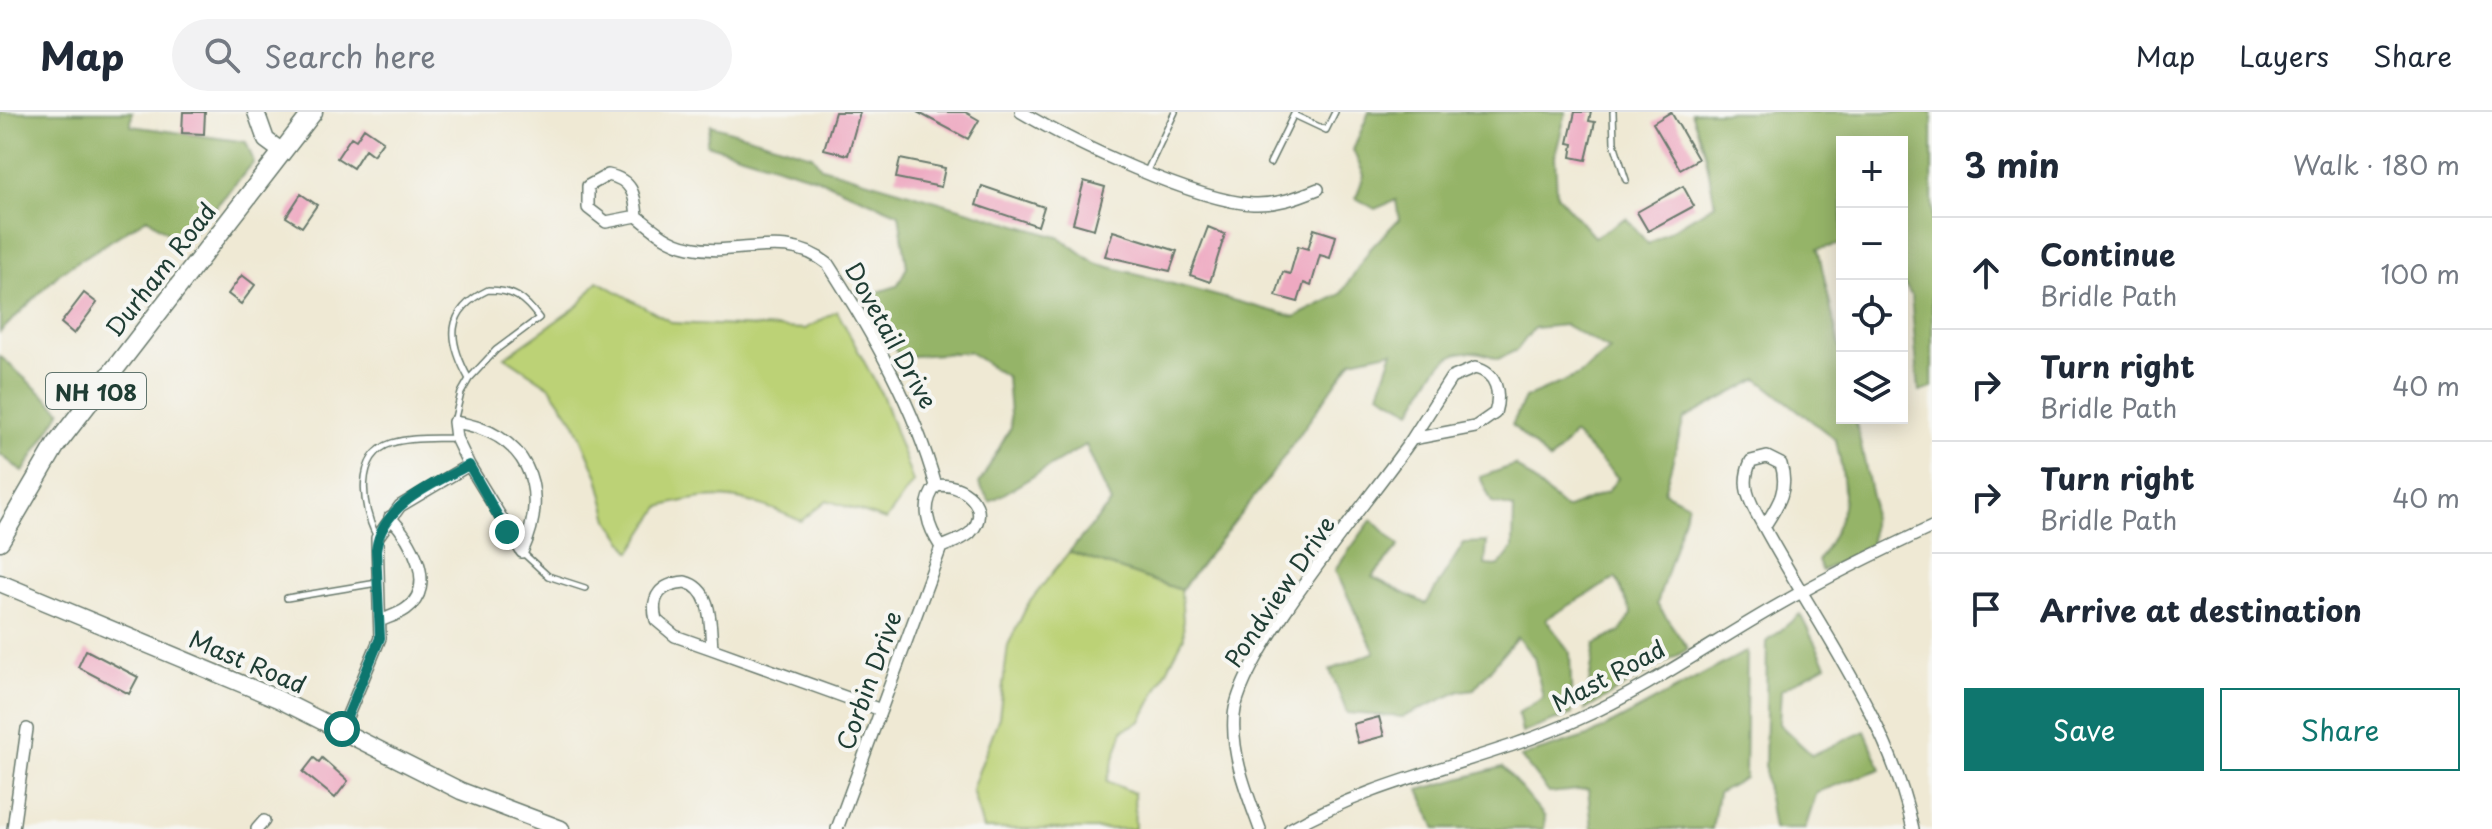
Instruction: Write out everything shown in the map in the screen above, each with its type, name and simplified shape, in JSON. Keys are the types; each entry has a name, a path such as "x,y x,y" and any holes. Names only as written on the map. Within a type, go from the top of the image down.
{"main road":[{"name":"Durham Road","path":"0,541 56,445 313,112"}],"street":[{"path":"256,112 260,131 281,151"},
{"path":"1021,112 1096,151 1200,191 1250,204 1285,202 1318,189"},
{"path":"608,175 621,178 631,186 637,216 618,222 595,216 586,198 588,186 608,175"},
{"name":"Dovetail Drive","path":"637,216 665,238 693,248 779,244 814,254 828,264 905,397 936,486"},
{"name":"Pondview Drive","path":"1260,829 1237,758 1233,718 1237,696 1269,638 1412,439 1451,378 1475,368 1486,371 1494,379 1499,401 1488,421 1412,439"},
{"path":"454,422 504,437 525,463 534,497 530,534 522,552 469,465 456,438 454,422"},
{"path":"1764,527 1780,501 1786,481 1781,464 1767,457 1751,461 1744,475 1746,495 1800,593 1882,733 1903,787 1913,829"},
{"path":"342,729 376,654 382,620 377,538 390,517 411,498 469,465"},
{"path":"949,484 962,488 977,506 973,530 941,547 930,532 926,515 929,495 936,486 949,484"},
{"path":"382,620 407,609 419,586 414,546 390,517"},
{"name":"Mast Road","path":"1290,829 1353,797 1499,751 1623,699 1800,593 1932,527"},
{"name":"Corbin Drive","path":"837,829 941,547"},
{"name":"Mast Road","path":"0,583 342,729 461,791 561,829"},
{"path":"712,649 709,611 696,585 672,583 661,588 655,598 656,620 675,636 881,710"},
{"path":"13,829 27,729"}],"lane":[{"path":"1147,171 1175,112"},
{"path":"1270,163 1294,113 1326,130 1335,112"},
{"path":"1613,112 1614,143 1626,180"},
{"path":"454,422 461,393 469,379 496,350 539,318 525,299 514,293 488,290 462,309 453,331 453,344 469,379"},
{"path":"377,538 365,502 365,479 374,455 393,443 456,438"},
{"path":"522,552 548,576 585,588"},
{"path":"287,598 378,583"}],"green space":[{"path":"0,112 132,112 131,126 246,142 254,162 184,244 147,218 61,272 0,332"},
{"path":"1369,112 1566,112 1555,156 1557,195 1594,237 1626,218 1648,244 1715,204 1705,152 1691,112 1932,112 1932,388 1919,392 1911,295 1908,290 1908,136 1836,136 1836,245 1818,249 1836,332 1836,424 1856,424 1873,501 1871,546 1822,571 1818,561 1836,529 1844,503 1843,476 1836,440 1758,379 1684,419 1664,492 1688,504 1657,604 1688,649 1585,710 1595,644 1620,632 1632,614 1616,578 1546,619 1570,653 1572,714 1522,733 1518,713 1543,698 1534,657 1517,637 1474,689 1460,691 1403,717 1347,713 1330,670 1375,652 1335,570 1372,519 1399,546 1372,577 1426,604 1464,543 1487,542 1485,565 1499,566 1513,548 1514,508 1492,503 1480,477 1515,465 1566,509 1607,492 1618,478 1574,434 1550,461 1512,425 1525,398 1579,375 1610,350 1565,325 1534,328 1517,350 1498,359 1466,352 1444,361 1427,383 1412,411 1379,393 1393,351 1352,360 1269,478 1181,590 1069,552 1111,503 1086,445 990,502 979,484 1011,427 1007,377 969,352 900,357 865,296 897,286 907,267 899,214 816,178 706,144 711,125 812,155 821,167 1061,238 1095,263 1295,317 1341,294 1370,249 1399,219 1396,200 1375,209 1356,198 1364,175 1353,150"},
{"path":"598,281 673,323 805,329 837,311 883,397 913,482 886,520 827,500 801,521 748,501 700,498 660,507 631,552 609,520 598,477 575,423 550,387 505,357 579,305"},
{"path":"0,356 61,411 23,472 0,454"},
{"path":"1069,552 1181,590 1184,637 1141,721 1123,730 1107,781 1134,793 1135,829 983,829 972,789 999,717 1008,645 1028,604"},
{"path":"1800,614 1826,665 1781,690 1779,724 1812,755 1865,731 1881,769 1817,792 1805,829 1773,829 1765,777 1767,642"},
{"path":"1747,651 1745,778 1718,793 1712,829 1592,829 1588,789 1549,793 1521,757 1591,735"},
{"path":"1503,767 1545,817 1544,829 1436,829 1419,790"}],"building":[{"path":"183,112 205,112 204,134 182,133"},
{"path":"835,112 860,112 848,155 824,149"},
{"path":"917,112 965,112 979,120 968,139"},
{"path":"1575,112 1591,112 1589,121 1595,122 1586,160 1571,157 1573,144 1568,143"},
{"path":"1671,112 1698,159 1680,169 1653,123"},
{"path":"364,128 383,141 373,155 365,149 353,168 337,158 351,137 356,140"},
{"path":"900,159 945,168 941,187 896,178"},
{"path":"1084,181 1105,187 1094,229 1073,223"},
{"path":"982,186 1044,207 1038,226 976,205"},
{"path":"1683,186 1694,206 1648,231 1637,212"},
{"path":"301,194 317,205 302,227 286,217"},
{"path":"1208,227 1225,234 1210,282 1190,275"},
{"path":"1314,229 1336,236 1330,258 1320,255 1311,286 1304,283 1298,302 1276,296 1283,272 1290,274 1298,246 1308,249"},
{"path":"1113,231 1177,251 1170,271 1105,256"},
{"path":"242,275 255,285 241,304 228,294"},
{"path":"84,293 97,303 74,334 61,323"},
{"path":"86,650 138,677 129,694 78,667"},
{"path":"1379,717 1384,736 1358,743 1353,724"},
{"path":"314,758 319,762 322,758 348,781 335,798 303,772"}],"route":[{"path":"342,729 376,654 380,638 382,620 376,550 377,538 390,517 424,489 469,465 507,532"}]}
